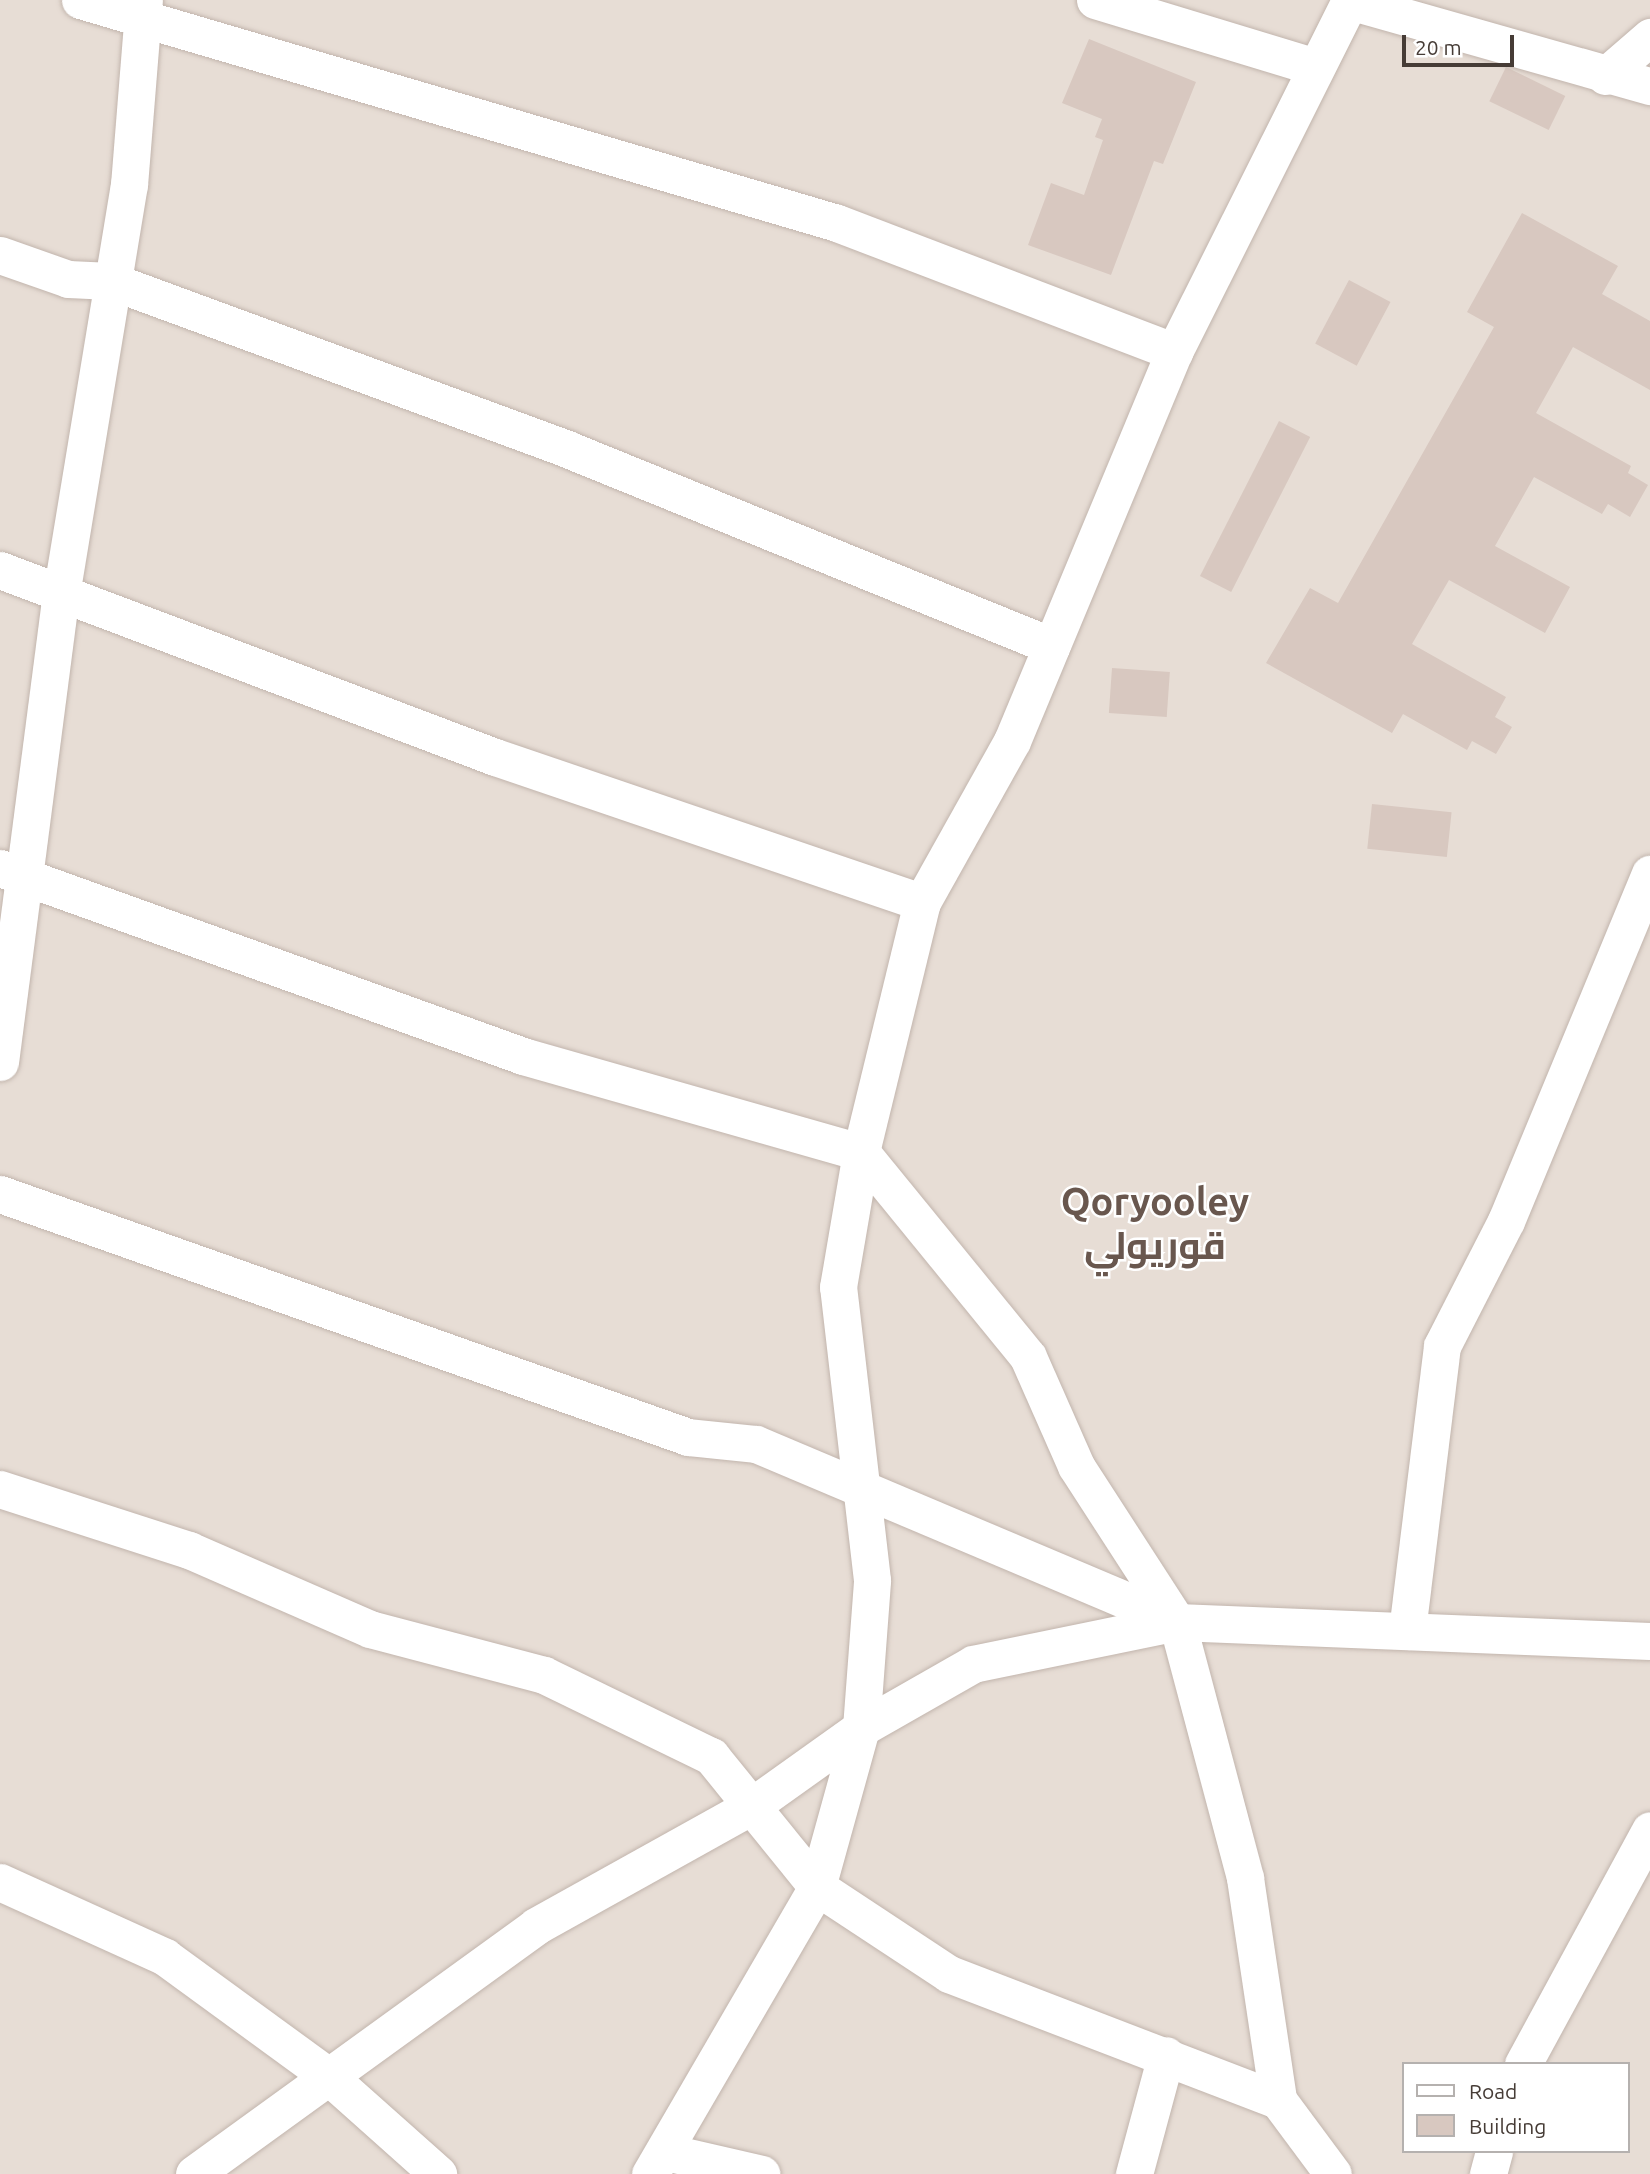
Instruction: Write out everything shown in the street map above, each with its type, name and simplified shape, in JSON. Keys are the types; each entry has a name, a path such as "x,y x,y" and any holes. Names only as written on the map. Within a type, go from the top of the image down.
{"street":[{"path":"80,0 143,10 837,223 1174,352"},
{"path":"1096,0 1312,66"},
{"path":"762,2174 658,2163 817,1887 860,1728 872,1580 838,1287 861,1152 922,902 1012,741 1174,352 1312,66 1350,1 1605,76 1650,86"},
{"path":"0,1062 11,872 47,735 61,595 129,185 143,10"},
{"path":"1605,76 1650,37"},
{"path":"0,255 68,279 111,281 567,449 1052,646"},
{"path":"0,570 495,757 922,902"},
{"path":"11,872 523,1056 861,1152 1028,1357 1076,1466 1177,1622 1245,1878 1278,2100 1333,2174"},
{"path":"1407,1632 1442,1346 1506,1221 1650,874"},
{"path":"0,1194 688,1437 756,1444 860,1483 1177,1622"},
{"path":"0,1489 189,1550 370,1629 544,1675 711,1756 817,1887 949,1974 1166,2054 1278,2100"},
{"path":"194,2174 536,1926 753,1805 860,1728 973,1664 1177,1622 1650,1641"},
{"path":"1524,2062 1650,1830"},
{"path":"0,1882 164,1957 327,2075 438,2174"},
{"path":"1134,2174 1166,2054"},
{"path":"1488,2174 1493,2153"}],"shaded area":[{"path":"0,0 1650,0 1650,2174 0,2174"}],"building":[{"path":"1089,39 1196,82 1163,164 1154,161 1111,275 1028,245 1051,183 1084,195 1103,140 1095,137 1102,119 1062,103"},
{"path":"1506,67 1565,96 1549,130 1489,101"},
{"path":"1522,213 1618,266 1602,294 1650,321 1650,390 1573,347 1536,413 1631,466 1628,473 1648,485 1630,517 1608,504 1602,514 1534,477 1495,546 1570,587 1545,633 1449,580 1412,644 1506,697 1495,717 1512,727 1496,754 1472,741 1467,750 1403,714 1392,733 1266,663 1310,588 1338,603 1494,327 1467,312"},
{"path":"1349,280 1390,302 1357,366 1315,344"},
{"path":"1279,421 1310,437 1231,592 1200,576"},
{"path":"1112,668 1170,672 1167,717 1109,713"},
{"path":"1372,804 1452,812 1447,857 1367,849"}],"district":[{"name":"Qoryooley قوريولي","path":"1155,1224"}]}
